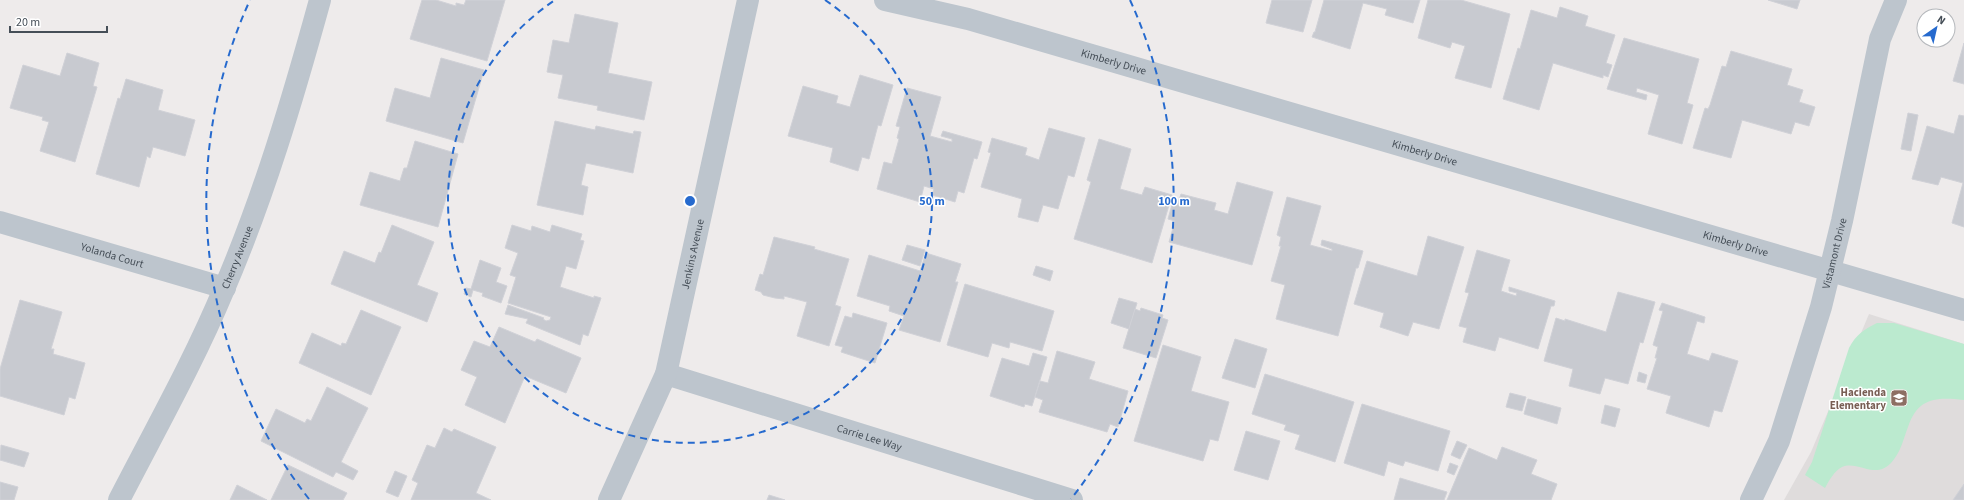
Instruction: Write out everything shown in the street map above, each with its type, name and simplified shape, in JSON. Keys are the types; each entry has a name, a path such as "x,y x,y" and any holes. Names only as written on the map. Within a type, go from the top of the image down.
{"street":[{"name":"Cherry Avenue","path":"119,500 208,327 225,288 268,176 320,0"},
{"name":"Jenkins Avenue","path":"609,500 666,374 748,0"},
{"name":"Kimberly Drive","path":"885,0 976,22 1964,310"},
{"name":"Vistamont Drive","path":"1751,500 1779,441 1831,272 1880,39 1896,0"},
{"name":"Yolanda Court","path":"0,222 225,288"},
{"name":"Carrie Lee Way","path":"666,374 1072,500"}],"shaded area":[{"name":"Hacienda Elementary","path":"1869,314 1964,344 1964,500 1784,500 1811,452"}],"green space":[{"path":"1877,323 1894,323 1964,344 1964,400 1937,399 1923,404 1912,417 1899,450 1891,463 1885,468 1879,470 1854,466 1842,467 1834,474 1825,488 1805,475 1812,462 1849,348 1860,333"}],"building":[{"path":"422,0 436,0 456,6 456,3 464,5 466,0 505,0 487,61 410,39"},
{"path":"1272,0 1312,0 1303,32 1266,23"},
{"path":"1324,0 1420,0 1413,23 1385,15 1387,9 1363,3 1350,49 1312,37 1315,32"},
{"path":"1428,0 1461,0 1510,14 1491,88 1455,78 1465,46 1452,42 1450,48 1418,38"},
{"path":"1768,0 1800,0 1797,9"},
{"path":"1560,7 1588,16 1585,26 1615,35 1606,63 1612,65 1608,77 1603,75 1603,78 1553,63 1539,110 1503,99 1518,48 1520,49 1531,10 1557,18"},
{"path":"575,14 618,23 608,73 652,82 644,120 597,110 598,106 558,98 563,75 547,72 553,40 569,43"},
{"path":"1624,38 1699,59 1687,103 1693,105 1682,144 1648,134 1659,95 1637,88 1636,92 1647,95 1646,100 1607,89"},
{"path":"1964,43 1964,84 1953,81"},
{"path":"1731,51 1792,69 1787,85 1803,90 1799,102 1815,107 1809,126 1795,122 1791,134 1742,120 1731,158 1693,148 1705,108 1708,109 1710,105 1722,66 1726,67"},
{"path":"67,53 99,63 93,86 97,87 75,162 40,151 49,122 42,120 43,117 10,108 23,65 60,76"},
{"path":"441,58 484,70 463,143 386,121 395,88 430,98"},
{"path":"860,75 893,85 881,126 878,125 869,159 862,157 858,171 830,162 833,148 788,136 803,86 838,96 836,103 850,107"},
{"path":"126,79 163,90 158,110 195,120 185,156 153,147 150,158 147,156 139,187 96,174 118,98 120,99"},
{"path":"907,88 941,97 930,136 952,142 952,139 941,136 943,131 982,142 977,159 974,158 964,193 958,191 955,202 932,195 934,189 924,186 920,202 877,189 884,162 892,164 899,139 897,138 900,127 896,126"},
{"path":"1908,113 1918,115 1911,151 1901,149"},
{"path":"1959,115 1964,116 1964,227 1952,223 1963,183 1941,177 1938,185 1912,179 1927,126 1954,134"},
{"path":"555,121 595,130 596,126 633,134 634,131 641,132 633,173 586,163 581,185 588,187 583,215 537,205"},
{"path":"1049,128 1085,138 1074,177 1068,175 1058,209 1043,205 1038,222 1018,217 1022,199 981,187 991,153 988,152 992,138 1027,148 1025,155 1039,160"},
{"path":"1099,139 1131,149 1120,189 1142,195 1145,187 1172,195 1152,263 1074,239 1091,182 1087,180"},
{"path":"415,141 458,154 438,227 360,205 370,172 400,181 404,168 407,168"},
{"path":"1237,182 1273,192 1252,265 1169,242 1175,221 1168,219 1173,201 1178,203 1181,194 1216,203 1214,210 1228,214"},
{"path":"1287,197 1321,206 1310,245 1332,251 1332,249 1321,245 1322,240 1363,251 1358,268 1356,268 1338,336 1276,319 1285,285 1271,281 1281,246 1279,246 1281,237 1277,235"},
{"path":"392,225 434,242 417,285 438,293 427,322 331,284 344,251 375,263 379,252 381,253"},
{"path":"512,225 531,231 532,226 550,232 552,225 582,234 580,240 584,241 576,269 566,266 560,287 594,298 594,296 601,298 588,336 583,334 580,345 526,323 528,319 505,314 508,305 544,318 543,319 546,321 550,320 551,317 508,303 516,277 510,275 518,253 505,248"},
{"path":"1428,236 1464,247 1439,329 1413,322 1408,336 1380,327 1384,313 1354,304 1367,261 1417,276"},
{"path":"774,237 815,247 814,249 849,259 835,305 841,307 829,346 797,336 807,302 784,296 784,299 775,298 763,295 761,292 755,290 760,274 763,275"},
{"path":"907,245 925,250 920,266 902,260"},
{"path":"1477,250 1510,260 1501,291 1516,296 1517,293 1509,291 1509,287 1555,301 1554,306 1551,306 1538,349 1499,337 1495,351 1463,342 1467,328 1459,326 1469,293 1465,292"},
{"path":"926,253 961,264 955,282 958,282 940,342 899,330 904,316 889,311 890,306 857,296 869,255 920,271"},
{"path":"480,260 501,268 496,282 507,286 501,303 482,296 483,293 473,290 471,297 464,294 466,288 471,289"},
{"path":"1036,266 1053,271 1050,281 1033,275"},
{"path":"965,284 1054,311 1042,351 1010,342 1009,348 992,343 988,357 947,345"},
{"path":"1618,292 1655,302 1643,343 1640,342 1628,384 1605,378 1600,394 1569,386 1573,369 1544,361 1556,318 1565,321 1565,319 1606,332"},
{"path":"1119,298 1137,303 1129,329 1111,323"},
{"path":"20,300 62,312 51,349 54,349 53,354 85,363 75,399 69,397 64,415 0,396 0,369"},
{"path":"1662,303 1705,317 1704,323 1697,321 1687,354 1709,361 1712,353 1738,361 1722,412 1714,410 1709,427 1666,413 1671,396 1647,389 1657,358 1655,358 1658,347 1653,345 1663,311 1659,310"},
{"path":"1141,308 1163,315 1162,318 1168,320 1156,358 1123,348 1135,309 1140,311"},
{"path":"361,310 401,327 371,395 299,363 312,333 341,346 342,343 346,344"},
{"path":"853,313 887,323 875,363 841,352 843,347 835,345 845,316 852,318"},
{"path":"499,327 535,342 537,339 581,358 566,393 525,376 505,423 465,405 477,377 461,370 474,341 490,347"},
{"path":"1235,339 1267,349 1255,388 1222,378"},
{"path":"1163,345 1201,357 1191,391 1229,402 1218,441 1210,439 1203,461 1134,441"},
{"path":"1057,351 1095,362 1089,379 1128,391 1118,427 1110,424 1107,432 1039,412 1043,400 1035,397 1040,381 1048,383"},
{"path":"1033,353 1047,357 1032,406 1025,404 1024,407 990,396 1002,358 1029,366"},
{"path":"1639,372 1647,375 1645,383 1637,381"},
{"path":"1265,374 1354,402 1335,462 1295,449 1300,435 1284,430 1286,425 1252,414"},
{"path":"327,387 368,408 341,462 358,471 353,480 336,472 333,477 261,441 276,409 305,423 307,419 311,421"},
{"path":"1510,393 1526,397 1522,411 1506,407"},
{"path":"1528,399 1561,408 1557,424 1524,414"},
{"path":"1362,404 1450,431 1438,471 1405,461 1403,466 1388,461 1384,476 1344,463"},
{"path":"1605,405 1620,409 1615,427 1601,423"},
{"path":"444,428 452,432 454,429 496,447 476,493 491,500 411,500 418,483 412,480 427,445 435,448"},
{"path":"1246,431 1280,441 1268,480 1234,470"},
{"path":"1457,441 1467,445 1460,459 1451,455"},
{"path":"1,445 29,453 24,467 0,460"},
{"path":"1502,447 1537,460 1531,474 1557,484 1551,500 1447,500 1469,448 1497,460"},
{"path":"1450,463 1458,466 1454,475 1447,472"},
{"path":"288,465 347,493 343,500 271,500"},
{"path":"395,471 407,476 398,497 386,492"},
{"path":"1400,478 1447,492 1444,500 1394,500"},
{"path":"0,482 18,487 14,500 0,500"},
{"path":"1964,484 1964,500 1953,500"},
{"path":"237,485 267,500 230,500"},
{"path":"769,495 785,500 767,500"}],"place":[{"name":"Hacienda Elementary","path":"1899,398"}]}
